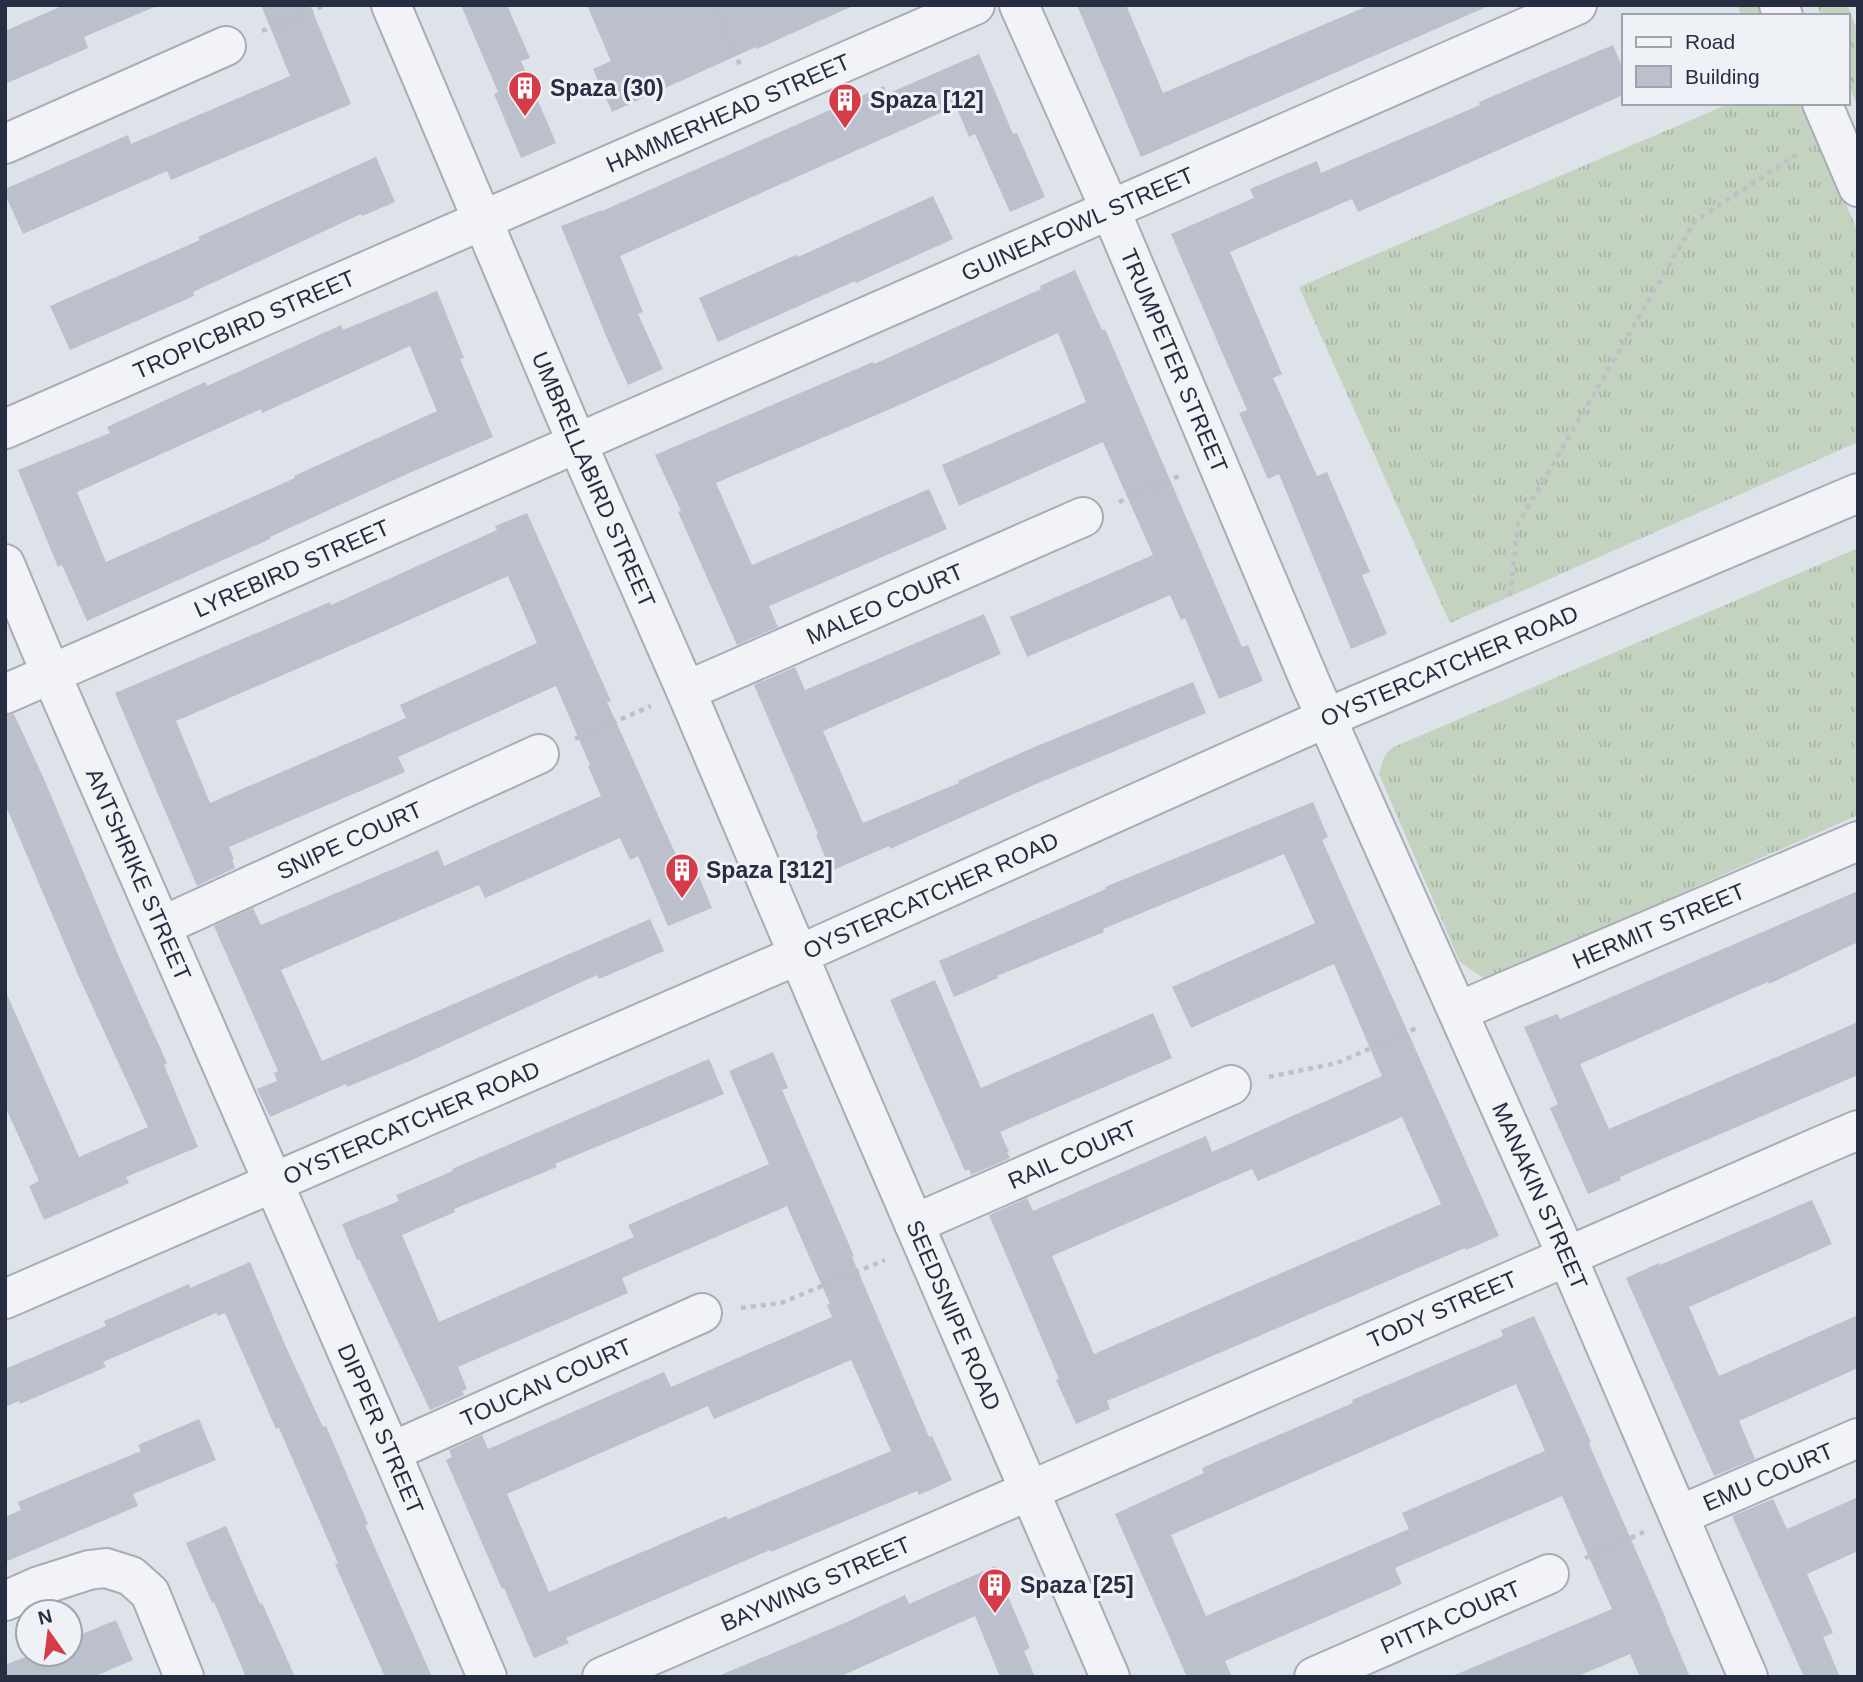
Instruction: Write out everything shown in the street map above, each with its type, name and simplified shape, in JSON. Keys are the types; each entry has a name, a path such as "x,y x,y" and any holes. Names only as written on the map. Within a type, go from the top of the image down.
{"street":[{"name":"UMBRELLABIRD STREET","path":"391,5 798,956"},
{"name":"HAMMERHEAD STREET","path":"482,220 975,5"},
{"name":"TRUMPETER STREET","path":"1019,5 1110,209 1326,718"},
{"name":"GUINEAFOWL STREET","path":"578,443 1577,5"},
{"path":"5,144 226,46"},
{"path":"1827,117 1858,187"},
{"name":"TROPICBIRD STREET","path":"5,429 482,220"},
{"name":"LYREBIRD STREET","path":"5,694 578,443"},
{"name":"OYSTERCATCHER ROAD","path":"5,1299 798,956 1326,718 1858,493"},
{"name":"MALEO COURT","path":"686,691 1083,517"},
{"name":"ANTSHRIKE STREET","path":"5,564 273,1183"},
{"name":"MANAKIN STREET","path":"1326,718 1459,1010 1748,1677"},
{"name":"SNIPE COURT","path":"162,926 539,754"},
{"name":"HERMIT STREET","path":"1459,1010 1858,841"},
{"name":"SEEDSNIPE ROAD","path":"798,956 1110,1677"},
{"name":"RAIL COURT","path":"918,1234 1231,1085"},
{"name":"TODY STREET","path":"1029,1491 1566,1254 1858,1130"},
{"name":"DIPPER STREET","path":"273,1183 487,1677"},
{"name":"TOUCAN COURT","path":"391,1452 702,1313"},
{"name":"EMU COURT","path":"1679,1516 1858,1438"},
{"name":"BAYWING STREET","path":"602,1677 1029,1491"},
{"path":"5,1601 39,1586 89,1570 106,1568 131,1576 150,1593 184,1677"},
{"name":"PITTA COURT","path":"1314,1677 1549,1574"}],"path":[{"path":"226,46 326,5"},
{"path":"713,5 756,101"},
{"path":"1506,642 1518,524 1695,222 1827,117"},
{"path":"1083,517 1215,461"},
{"path":"539,754 686,691"},
{"path":"1231,1085 1337,1063 1459,1010"},
{"path":"702,1313 780,1303 918,1234"},
{"path":"1549,1574 1679,1516"}],"green space":[{"path":"1737,5 1760,5 1763,14 1741,14"},
{"path":"1817,5 1847,5 1858,31 1858,107 1849,86 1849,14 1820,14"},
{"path":"1726,105 1803,105 1858,232 1858,442 1450,623 1299,287"},
{"path":"1858,548 1858,815 1493,977 1482,977 1460,962 1379,774 1387,753 1394,747"}],"building":[{"path":"64,5 159,5 84,37 88,48 5,84 5,31"},
{"path":"261,5 310,5 351,104 171,180 167,171 23,234 5,189 128,135 131,144 290,76"},
{"path":"461,5 507,5 530,58 521,61 556,143 521,158 494,94 498,92"},
{"path":"587,5 855,5 612,112 593,69 611,61"},
{"path":"1077,5 1126,5 1163,93 1370,5 1491,5 1141,157"},
{"path":"1613,45 1622,67 1622,95 1358,212 1352,199 1230,252 1282,374 1273,378 1317,476 1327,472 1370,572 1362,575 1387,634 1351,649 1279,474 1268,479 1239,413 1247,410 1171,234 1254,198 1250,189 1317,161 1321,173 1480,105 1479,102"},
{"path":"979,54 1013,134 1017,133 1045,197 1010,212 975,134 969,137 956,106 620,256 643,312 638,314 663,369 628,385 561,226 602,211 884,86 887,94"},
{"path":"376,157 395,202 362,216 361,214 193,292 194,296 70,350 50,306 200,240 198,237"},
{"path":"933,196 953,239 718,342 699,298"},
{"path":"1075,270 1102,330 1105,329 1242,647 1248,645 1263,681 1219,699 1185,618 1181,620 1170,595 1027,657 1010,617 1153,555 1103,442 959,506 942,465 1086,402 1058,333 895,407 716,483 752,565 929,489 947,529 769,606 778,627 737,645 655,455 873,362 874,364 1041,289 1040,286"},
{"path":"437,291 464,358 460,359 493,437 87,621 62,565 58,567 18,470 110,433 107,427 205,382 207,386 341,325 343,330","holes":["410,346 437,411 106,562 77,492 261,409 262,413"]},
{"path":"527,513 611,701 607,702 686,877 697,872 712,908 668,926 638,856 630,860 620,838 485,898 479,885 281,970 322,1061 650,919 664,951 599,979 597,975 412,1060 347,1087 346,1084 270,1117 257,1089 277,1081 274,1073 278,1071 214,926 253,908 261,925 438,850 444,866 601,796 588,766 590,765 556,686 398,757 405,772 229,847 235,868 197,886 115,693 330,602 331,605 497,530 495,526","holes":["508,576 537,643 400,705 406,718 210,803 176,721"]},
{"path":"984,614 1001,654 823,731 863,823 959,783 958,781 1032,748 1193,682 1206,713 890,849 889,846 831,871 816,835 818,834 754,685 795,667 805,690"},
{"path":"14,714 167,1063 164,1065 198,1147 126,1177 129,1183 44,1220 29,1186 39,1181 5,1106 5,990 79,1157 148,1127 78,975 5,804 5,715"},
{"path":"1313,802 1328,837 1322,840 1499,1236 1466,1250 1465,1248 1107,1401 1110,1409 1076,1424 989,1215 1027,1198 1033,1211 1206,1136 1212,1152 1382,1076 1334,964 1191,1028 1172,987 1315,923 1284,854 1103,929 1104,932 997,976 998,978 954,997 939,961 1106,889 1105,887","holes":["1402,1117 1441,1204 1094,1354 1052,1256 1252,1169 1258,1181"]},
{"path":"1858,891 1858,942 1769,984 1768,982 1580,1064 1609,1129 1858,1022 1858,1075 1620,1177 1621,1180 1588,1194 1550,1108 1558,1104 1524,1027 1557,1014 1560,1019"},
{"path":"935,980 981,1088 1153,1013 1172,1058 1000,1132 1010,1158 971,1175 969,1169 965,1171 890,1000"},
{"path":"773,1052 788,1088 782,1090 929,1437 932,1436 952,1480 919,1495 917,1491 771,1552 770,1550 566,1638 569,1643 534,1658 446,1460 452,1457 449,1450 482,1435 488,1449 664,1372 671,1387 832,1317 827,1305 830,1304 787,1206 622,1278 628,1293 458,1367 467,1389 462,1391 464,1395 430,1410 342,1224 399,1201 396,1195 453,1171 452,1169 709,1059 724,1094 555,1164 557,1167 454,1209 455,1212 402,1235 439,1322 634,1237 628,1225 769,1164 729,1071","holes":["851,1360 891,1451 728,1519 726,1516 549,1592 507,1494 708,1406 714,1419"]},
{"path":"1812,1200 1832,1244 1689,1307 1719,1376 1858,1315 1858,1368 1739,1421 1755,1459 1714,1476 1626,1278"},
{"path":"250,1262 323,1427 326,1426 368,1524 365,1525 432,1677 385,1677 279,1428 276,1429 225,1313 218,1316 216,1313 103,1362 106,1367 20,1404 19,1401 5,1407 5,1369 106,1326 104,1321 189,1284 190,1288"},
{"path":"1534,1316 1591,1442 1589,1444 1690,1677 1640,1677 1630,1654 1576,1677 1450,1677 1612,1609 1562,1496 1395,1568 1402,1584 1225,1661 1232,1677 1187,1677 1115,1514 1204,1473 1202,1468 1503,1336 1501,1330","holes":["1516,1384 1545,1451 1402,1513 1409,1529 1206,1616 1171,1535"]},
{"path":"199,1419 216,1460 133,1494 138,1506 5,1562 5,1517 21,1510 18,1502 141,1451 138,1445"},
{"path":"1858,1497 1858,1551 1807,1574 1833,1633 1823,1637 1840,1677 1804,1677 1732,1516 1773,1499 1787,1529"},
{"path":"226,1526 295,1677 246,1677 214,1602 212,1603 186,1543"},
{"path":"995,1566 1030,1648 1024,1651 1035,1677 1000,1677 975,1616 839,1677 716,1677 905,1595 909,1604"},
{"path":"116,1620 133,1660 93,1677 5,1677 5,1665 14,1661 14,1668 84,1668 84,1633"}],"place":[{"name":"Spaza (30)","path":"525,118"},
{"name":"Spaza [12]","path":"845,130"},
{"name":"Spaza [312]","path":"682,900"},
{"name":"Spaza [25]","path":"995,1615"}]}
